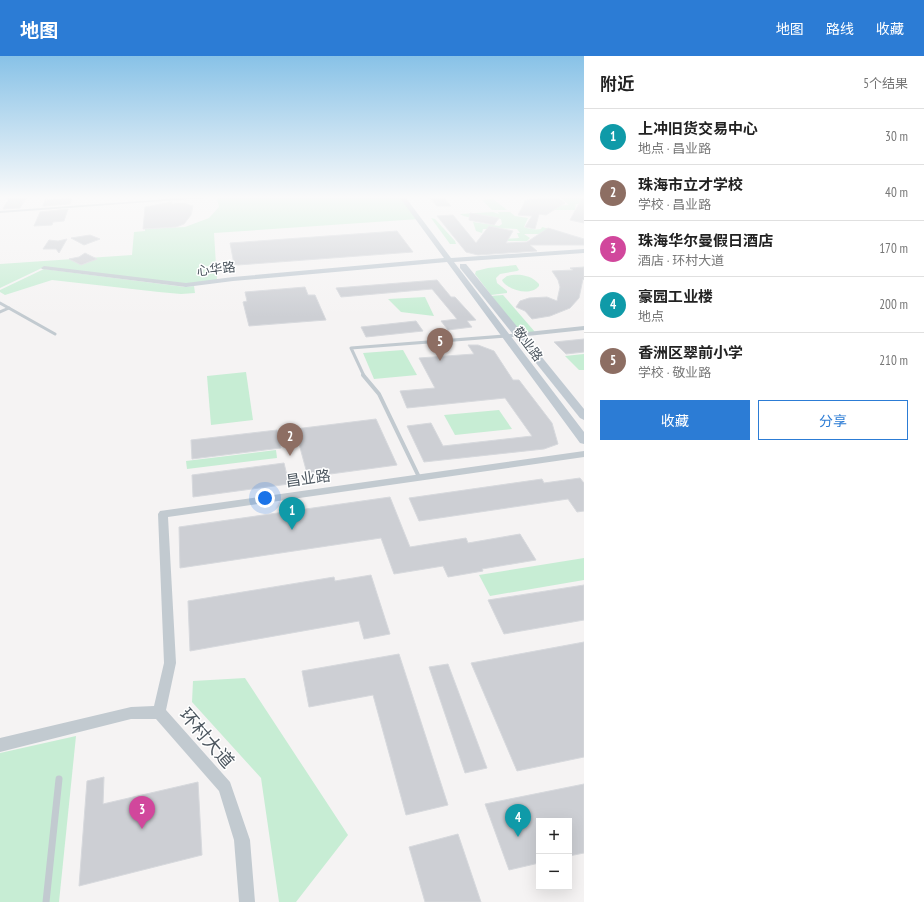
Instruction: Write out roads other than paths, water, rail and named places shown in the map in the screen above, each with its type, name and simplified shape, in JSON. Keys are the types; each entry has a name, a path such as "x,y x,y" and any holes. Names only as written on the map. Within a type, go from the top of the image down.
{"main road":[{"name":"敬业路","path":"436,237 584,416"},
{"name":"心华路","path":"186,285 455,260 584,252"},
{"name":"敬业路","path":"455,260 505,336 584,440"}],"street":[{"name":"心华路","path":"44,268 186,285"},
{"path":"518,335 584,328"},
{"name":"昌业路","path":"159,712 170,663 163,514 584,454"},
{"name":"环村大道","path":"0,745 131,713 159,712 225,787 242,840 247,902"}],"lane":[{"path":"0,303 55,334"},
{"path":"0,312 9,308"},
{"path":"418,477 379,394 364,376 351,348 518,335"},
{"path":"46,902 59,779"}],"place":[{"name":"香洲区翠前小学","path":"440,361"},
{"name":"珠海市立才学校","path":"290,456"},
{"name":"上冲旧货交易中心","path":"292,530"},
{"name":"珠海华尔曼假日酒店","path":"142,829"},
{"name":"豪园工业楼","path":"518,837"}]}
